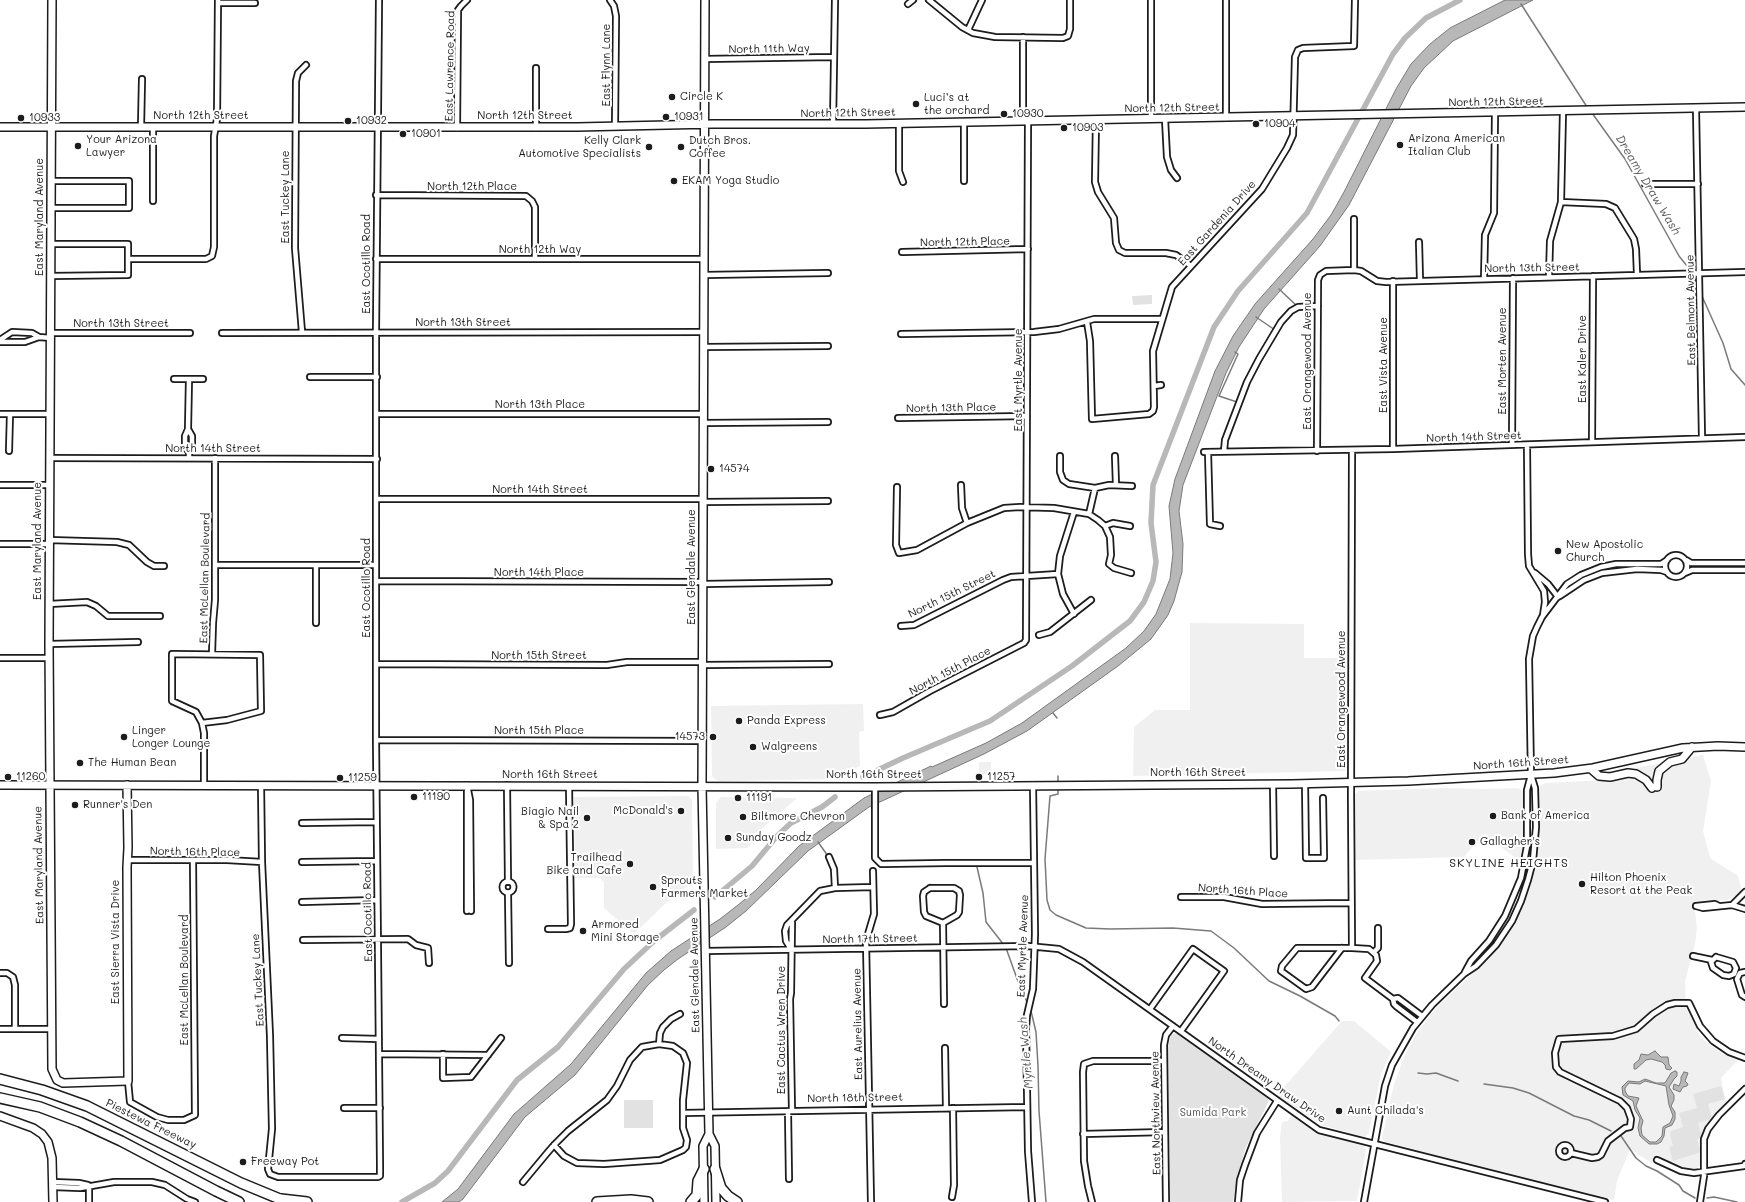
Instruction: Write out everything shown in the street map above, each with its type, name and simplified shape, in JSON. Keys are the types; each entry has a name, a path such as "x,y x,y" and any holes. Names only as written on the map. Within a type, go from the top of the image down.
{"highway":[{"name":"Piestewa Freeway","path":"0,1079 42,1090 87,1106 223,1174 283,1200 307,1202"},
{"path":"0,1098 40,1107 80,1122 121,1141 239,1202"},
{"path":"691,1202 697,1195 698,1181 704,1169"},
{"path":"715,1169 721,1188 728,1196 737,1202"},
{"path":"597,1202 631,1200 648,1202"}],"street":[{"name":"East Maryland Avenue","path":"52,0 50,244 51,335 49,414 52,1069 56,1080 69,1084 128,1081"},
{"name":"East Ocotillo Road","path":"379,0 376,195 376,861 380,1176"},
{"name":"East Lawrence Road","path":"457,128 458,10 467,0"},
{"name":"East Flynn Lane","path":"610,0 614,6 616,16 615,126"},
{"name":"East Glendale Avenue","path":"705,0 702,786 708,1113 709,1134 715,1146 716,1202"},
{"path":"834,124 835,0"},
{"path":"908,4 913,0"},
{"path":"929,0 973,33 990,36 1063,38 1068,36 1070,29 1070,0"},
{"path":"968,30 982,0"},
{"path":"1151,0 1151,119"},
{"path":"1226,0 1226,118"},
{"name":"East Gardenia Drive","path":"1087,322 1090,341 1092,419 1149,414 1153,411 1153,351 1172,287 1262,189 1293,135 1295,57 1298,50 1303,48 1354,46 1355,0"},
{"path":"128,259 206,259 212,256 214,247 214,136 217,119 218,2 256,3"},
{"name":"East Myrtle Avenue","path":"1023,37 1028,249 1026,640"},
{"name":"North 11th Way","path":"704,59 834,57"},
{"name":"East Tuckey Lane","path":"302,332 295,248 296,81 298,73 306,65"},
{"path":"536,68 536,128"},
{"path":"141,127 142,79"},
{"name":"North 12th Street","path":"0,127 536,128 704,124 834,124 1353,116 1745,107"},
{"name":"East Belmont Avenue","path":"1696,109 1702,438"},
{"path":"1549,277 1550,241 1561,202 1563,112"},
{"path":"1484,278 1485,236 1494,212 1495,113"},
{"path":"1165,119 1167,157 1171,170 1177,178"},
{"path":"1096,120 1095,182 1098,192 1114,218 1116,243 1119,250 1125,253 1176,254 1191,266"},
{"path":"964,122 964,181"},
{"path":"899,123 899,170 903,182"},
{"path":"153,127 153,201"},
{"path":"51,181 129,181 129,208 51,208"},
{"path":"1645,184 1698,184"},
{"name":"North 12th Place","path":"376,195 526,196 532,201 535,207 535,259"},
{"path":"1561,202 1611,203 1634,240 1636,249 1637,274"},
{"path":"1354,219 1354,270"},
{"path":"1420,242 1420,280"},
{"path":"50,244 128,244 128,275 50,276"},
{"name":"North 12th Place","path":"902,252 1028,249"},
{"name":"North 12th Way","path":"376,259 704,259"},
{"name":"North 13th Street","path":"1322,273 1326,271 1354,270 1362,271 1377,281 1393,281 1745,272"},
{"path":"704,276 828,273"},
{"name":"East Orangewood Avenue","path":"1317,451 1318,280 1322,273"},
{"name":"East Kaler Drive","path":"1592,442 1593,276"},
{"name":"East Morten Avenue","path":"1512,445 1513,278"},
{"name":"East Vista Avenue","path":"1393,281 1393,449"},
{"path":"1224,451 1225,440 1247,382 1281,322 1290,311 1298,307 1318,306"},
{"path":"901,334 1028,332 1059,329 1094,320 1162,318"},
{"name":"North 13th Street","path":"0,341 12,332 32,333 39,337"},
{"name":"North 13th Street","path":"222,333 704,332"},
{"name":"North 13th Street","path":"0,341 24,342 51,335 190,333"},
{"path":"703,347 828,346"},
{"path":"174,378 203,379"},
{"path":"310,378 377,378"},
{"path":"188,379 188,429 185,447 189,452"},
{"path":"1154,386 1161,385"},
{"path":"0,414 49,414"},
{"path":"9,451 10,414"},
{"name":"North 13th Place","path":"376,414 704,414"},
{"name":"North 13th Place","path":"898,418 1027,416"},
{"path":"704,424 828,422"},
{"path":"188,429 192,436 192,447 189,452 189,458"},
{"name":"North 14th Street","path":"1220,526 1210,524 1206,452 1393,449 1745,437"},
{"path":"185,441 192,441"},
{"path":"1527,444 1529,566 1544,591 1545,602 1542,617"},
{"name":"East Orangewood Avenue","path":"1352,450 1352,948"},
{"path":"1060,456 1060,472 1063,480 1069,484 1095,488 1116,485 1132,486"},
{"path":"1115,456 1116,485"},
{"name":"North 14th Street","path":"49,458 377,458"},
{"name":"East McLellan Boulevard","path":"202,723 196,712 172,701 172,654 212,654 215,600 215,458"},
{"path":"0,485 50,485"},
{"path":"962,485 962,508 967,522"},
{"path":"897,487 896,545 899,553 917,550 967,522 1004,508 1054,508 1089,514 1105,526 1110,537 1111,555 1109,564 1114,568 1131,573"},
{"path":"1089,514 1095,488"},
{"name":"North 14th Street","path":"377,499 828,501"},
{"path":"1074,512 1060,556 1058,574 1062,594 1074,614"},
{"path":"1105,526 1113,523 1130,526"},
{"path":"0,544 117,542 129,545 147,562 154,566 164,566"},
{"path":"1464,974 1471,961 1489,940 1505,916 1521,878 1527,846 1527,790 1531,775 1529,659 1533,636 1542,617 1567,584 1581,575 1601,567 1616,564 1661,564 1672,556 1678,555 1691,563 1745,563"},
{"path":"1667,560 1665,566 1667,572 1670,576 1677,577 1692,570 1745,570"},
{"path":"1685,573 1688,567 1686,560"},
{"path":"215,565 376,566"},
{"path":"316,565 316,623"},
{"path":"1558,597 1584,580 1602,573 1637,569 1661,570 1667,572"},
{"path":"1532,571 1548,584 1558,597"},
{"name":"North 15th Street","path":"901,626 914,625 1011,577 1058,574"},
{"name":"North 14th Place","path":"376,581 703,583 829,582"},
{"path":"1039,635 1050,632 1091,600"},
{"path":"49,604 88,602 96,606 108,616 160,616"},
{"name":"North 15th Place","path":"880,715 893,712 930,691 1024,643 1026,640"},
{"path":"49,644 138,642"},
{"path":"204,784 204,733 202,723 227,720 261,710 260,654 212,654"},
{"path":"0,658 49,658"},
{"name":"North 15th Street","path":"376,664 607,665 627,662 703,664 829,664"},
{"name":"North 15th Place","path":"376,740 702,741"},
{"path":"1591,769 1599,776 1610,777 1636,774 1654,787 1659,771 1670,762 1682,759 1692,747"},
{"name":"North 16th Street","path":"0,785 204,784 872,787 1273,784 1531,775 1591,769 1648,755 1692,747 1745,747"},
{"path":"1364,1202 1385,1086 1392,1065 1407,1037 1422,1016 1464,974 1476,966 1496,945 1512,921 1524,894 1533,861 1535,847 1535,788 1531,775"},
{"path":"1305,783 1306,858 1324,858 1323,798"},
{"path":"1273,784 1274,856"},
{"name":"East Sierra Vista Drive","path":"127,785 129,1099"},
{"name":"East Tuckey Lane","path":"261,785 262,862 270,1036 272,1129 267,1164 270,1174 278,1177 380,1176"},
{"path":"467,785 470,800 469,911"},
{"path":"507,785 508,882"},
{"name":"East Myrtle Avenue","path":"1032,1202 1028,1152 1026,1020 1033,989 1033,785"},
{"path":"548,929 570,928 569,786"},
{"path":"872,787 875,858 877,862 881,864 1034,863"},
{"path":"302,823 376,822"},
{"path":"829,857 834,869 835,888 874,887"},
{"name":"North 16th Place","path":"127,860 227,860 262,862"},
{"name":"East McLellan Boulevard","path":"129,1099 133,1105 157,1117 168,1120 184,1120 194,1115 193,860"},
{"path":"302,862 376,861"},
{"name":"East Aurelius Avenue","path":"871,1202 866,948 868,931 873,921 874,914 873,871"},
{"path":"508,882 504,883 502,888 504,892 508,893"},
{"path":"508,882 512,883 514,887 512,891 508,893"},
{"name":"East Cactus Wren Drive","path":"791,949 786,941 785,931 787,925 792,922 816,894 824,889 835,888"},
{"path":"954,888 959,891 959,912 957,915 943,923 926,916 924,912 923,896 927,889 954,888"},
{"path":"1732,905 1745,892"},
{"path":"508,893 509,963"},
{"name":"North 16th Place","path":"1181,897 1224,897 1262,904 1351,903"},
{"path":"302,902 377,900"},
{"path":"1719,906 1732,905 1745,909"},
{"name":"East Cactus Wren Drive","path":"789,1179 792,922"},
{"path":"943,923 944,1004"},
{"path":"1374,952 1378,948 1378,928"},
{"path":"303,940 408,939 416,945 428,948 429,963"},
{"name":"North 17th Street","path":"705,950 1034,946"},
{"name":"North Dreamy Draw Drive","path":"1034,946 1059,949 1072,955 1173,1026 1232,1065 1277,1101 1319,1130 1605,1202"},
{"path":"1342,948 1312,987 1306,989 1281,971 1282,966 1297,948 1342,948 1352,948 1369,949 1374,952 1377,961 1365,978 1393,999 1394,1004 1417,1022"},
{"path":"1150,1009 1193,949 1218,966 1224,971 1182,1031"},
{"path":"1694,956 1712,960 1716,957 1733,962 1736,968 1737,979 1742,995 1745,997"},
{"path":"1712,960 1713,968 1723,976 1731,976 1745,972"},
{"path":"0,973 7,973 13,977 15,985 15,1029"},
{"path":"1393,999 1398,998 1422,1016"},
{"path":"1571,1153 1592,1158 1598,1157 1601,1155 1608,1141 1615,1134 1625,1128 1630,1127 1631,1119 1627,1108 1620,1101 1560,1072 1556,1067 1555,1053 1559,1039 1614,1036 1636,1029 1653,1014 1667,1005 1675,1003 1689,1003 1700,1026 1713,1041 1729,1052 1745,1058"},
{"path":"659,1044 660,1033 663,1027 671,1019 680,1014"},
{"name":"East Northview Avenue","path":"1166,1202 1164,1045 1166,1035 1173,1026"},
{"path":"0,1029 52,1029"},
{"path":"342,1038 379,1039"},
{"path":"443,1054 443,1078 471,1077 501,1038"},
{"path":"523,1182 554,1145 568,1131 610,1096 637,1051 642,1047 659,1044 679,1049 686,1057 687,1063 683,1128 687,1140 686,1147 677,1154 660,1160 638,1163 577,1163 564,1156 554,1145"},
{"path":"945,1048 946,1108"},
{"path":"379,1054 488,1054"},
{"path":"1092,1202 1086,1180 1084,1160 1084,1064 1093,1061 1164,1060"},
{"path":"1700,1202 1704,1172 1704,1138 1719,1115 1745,1089"},
{"path":"1238,1202 1240,1180 1247,1158 1257,1133 1277,1101"},
{"name":"North 18th Street","path":"683,1113 1028,1106"},
{"path":"344,1108 380,1108"},
{"path":"952,1197 954,1185 953,1108"},
{"path":"0,1116 27,1125 38,1131 45,1138 52,1152 53,1202"},
{"path":"1084,1134 1165,1132"},
{"name":"East Glendale Avenue","path":"704,1202 703,1146 709,1134"},
{"path":"1657,1160 1681,1172 1694,1173 1744,1166 1745,1164"},
{"path":"53,1185 89,1186 114,1182 156,1183 165,1185 187,1199 195,1202"},
{"path":"89,1186 89,1202"}],"shaded area":[{"path":"1505,0 1533,0 1453,41 1424,68 1411,86 1349,205 1320,246 1264,309 1239,347 1226,373 1183,485 1179,511 1183,544 1182,572 1174,601 1168,615 1151,639 1118,666 1027,731 984,754 869,807 808,851 746,911 726,927 678,959 648,985 575,1075 525,1117 463,1199 459,1202 442,1202 458,1189 514,1114 571,1064 646,973 671,951 720,919 738,905 756,890 799,846 864,798 931,766 932,767 986,743 1022,723 1126,648 1144,631 1156,614 1170,579 1173,553 1169,506 1175,479 1215,371 1233,336 1255,304 1313,239 1331,215 1396,89 1411,64 1430,44 1450,28"},
{"path":"1190,623 1304,624 1304,658 1345,658 1345,771 1133,776 1134,727 1155,710 1190,710"},
{"path":"863,704 864,731 859,732 860,766 840,776 840,779 720,781 716,780 712,776 711,706"},
{"path":"1703,755 1711,781 1703,831 1710,858 1738,876 1742,892 1728,900 1694,903 1697,928 1695,944 1685,981 1686,1007 1700,1036 1723,1054 1738,1060 1721,1078 1725,1099 1727,1101 1704,1130 1701,1141 1701,1163 1699,1167 1689,1170 1679,1167 1656,1154 1652,1163 1630,1149 1617,1181 1614,1200 1385,1142 1382,1138 1394,1084 1404,1057 1416,1034 1435,1009 1490,957 1510,929 1520,909 1528,890 1534,868 1538,843 1539,787 1545,783 1608,780 1630,776 1636,768"},
{"path":"979,762 991,762 991,774 979,775"},
{"path":"1442,788 1518,788 1523,791 1525,797 1526,816 1525,845 1522,863 1484,834 1464,857 1355,860 1354,797 1356,793 1359,791"},
{"path":"688,796 692,800 693,882 667,902 634,934 604,908 604,882 600,878 575,878 574,797"},
{"path":"721,797 797,798 751,838 754,841 747,848 716,849 716,803"},
{"path":"1342,1021 1354,1021 1391,1052 1381,1074 1369,1133 1365,1137 1321,1125 1277,1095"},
{"path":"1655,1051 1661,1057 1668,1057 1669,1065 1672,1068 1670,1070 1666,1069 1662,1062 1651,1059 1646,1060 1634,1069 1634,1064 1639,1060 1641,1054 1648,1055"},
{"path":"1675,1071 1677,1072 1677,1076 1669,1087 1674,1095 1674,1100 1671,1106 1675,1112 1675,1119 1672,1125 1665,1128 1664,1136 1661,1142 1657,1144 1649,1144 1640,1136 1638,1128 1640,1118 1635,1110 1633,1101 1623,1095 1622,1087 1628,1081 1639,1082 1645,1079 1656,1083 1665,1083 1671,1073","holes":["1645,1081 1666,1086 1669,1105 1673,1116 1670,1123 1663,1127 1662,1136 1656,1142 1650,1142 1642,1135 1641,1128 1643,1121 1636,1106 1639,1098 1628,1096 1625,1088 1629,1083 1640,1084"]},
{"path":"1684,1072 1688,1073 1685,1081 1688,1084 1687,1086 1683,1087 1680,1092 1673,1089 1674,1084 1679,1086"},
{"path":"1291,1115 1317,1133 1364,1145 1366,1150 1357,1201 1282,1202 1280,1138 1282,1122 1288,1121"}],"green space":[{"path":"1152,295 1152,304 1133,305 1132,296"},
{"name":"Sumida Park","path":"1176,1033 1267,1098 1269,1101 1245,1149 1233,1202 1170,1202 1168,1047 1171,1035"},
{"path":"1721,1086 1725,1099 1708,1104 1712,1119 1698,1123 1702,1137 1697,1139 1701,1152 1673,1161 1669,1147 1673,1146 1670,1134 1671,1131 1683,1127 1679,1113 1697,1108 1693,1094"},
{"path":"624,1100 653,1100 653,1128 624,1128"}],"waterway":[{"path":"863,777 903,758 990,721 1072,666 1130,621 1144,602 1153,581 1156,562 1151,523 1153,485 1214,327 1238,291 1307,213 1393,54 1405,38 1426,18 1460,0"},
{"name":"Dreamy Draw Wash","path":"1521,4 1587,107"},
{"name":"Dreamy Draw Wash","path":"1592,113 1625,159 1698,287"},
{"path":"1279,289 1297,306"},
{"name":"Dreamy Draw Wash","path":"1701,294 1723,343 1731,369 1745,385"},
{"path":"1256,317 1275,330"},
{"path":"1235,352 1238,354 1219,396 1237,402"},
{"name":"Myrtle Wash","path":"1053,713 1057,718"},
{"path":"1058,776 1058,784"},
{"path":"1058,788 1058,794 1050,796 1045,859 1047,900 1050,910 1056,915 1086,928 1173,928 1211,931 1234,948 1269,981 1300,996 1335,1016 1339,1021"},
{"path":"715,897 752,866 777,836 791,823 822,807 835,797"},
{"path":"818,842 828,856"},
{"name":"Myrtle Wash","path":"977,867 983,893 986,922 1004,945"},
{"path":"402,1202 435,1183 448,1171 517,1080 558,1047 624,969 654,941 694,910"},
{"name":"Myrtle Wash","path":"1006,948 1020,987 1028,1004"},
{"name":"Myrtle Wash","path":"1030,1007 1036,1032 1039,1111 1046,1202"},
{"path":"1418,1073 1436,1073 1458,1081"},
{"path":"1484,1084 1513,1088 1529,1093 1574,1116 1589,1120 1611,1131"},
{"path":"1621,1136 1636,1158 1646,1166 1679,1185 1683,1191 1695,1198"},
{"path":"1707,1198 1714,1197 1737,1202"}],"place":[{"name":"Circle K","path":"672,97"},
{"name":"Luci’s at the orchard","path":"916,104"},
{"name":"10930","path":"1004,114"},
{"name":"10931","path":"666,117"},
{"name":"10933","path":"21,118"},
{"name":"10932","path":"348,121"},
{"name":"10904","path":"1256,124"},
{"name":"10903","path":"1064,128"},
{"name":"10901","path":"403,134"},
{"name":"Arizona American Italian Club","path":"1400,145"},
{"name":"Your Arizona Lawyer","path":"78,146"},
{"name":"Kelly Clark Automotive Specialists","path":"649,147"},
{"name":"Dutch Bros. Coffee","path":"681,147"},
{"name":"EKAM Yoga Studio","path":"674,181"},
{"name":"14574","path":"711,469"},
{"name":"New Apostolic Church","path":"1558,551"},
{"name":"Panda Express","path":"739,721"},
{"name":"Linger Longer Lounge","path":"124,737"},
{"name":"14573","path":"713,737"},
{"name":"Walgreens","path":"753,747"},
{"name":"The Human Bean","path":"80,763"},
{"name":"11260","path":"8,777"},
{"name":"11257","path":"979,777"},
{"name":"11259","path":"340,778"},
{"name":"11190","path":"414,797"},
{"name":"11191","path":"738,798"},
{"name":"Runner's Den","path":"75,805"},
{"name":"McDonald's","path":"681,811"},
{"name":"Bank of America","path":"1493,816"},
{"name":"Biltmore Chevron","path":"743,817"},
{"name":"Biagio Nail & Spa 2","path":"587,818"},
{"name":"Sunday Goodz","path":"728,838"},
{"name":"Gallagher's","path":"1472,842"},
{"name":"Trailhead Bike and Cafe","path":"630,864"},
{"name":"Hilton Phoenix Resort at the Peak","path":"1582,884"},
{"name":"Sprouts Farmers Market","path":"653,887"},
{"name":"Armored Mini Storage","path":"583,931"},
{"name":"Aunt Chilada's","path":"1339,1111"},
{"name":"Freeway Pot","path":"243,1162"}],"district":[{"name":"SKYLINE HEIGHTS","path":"1509,863"}]}
